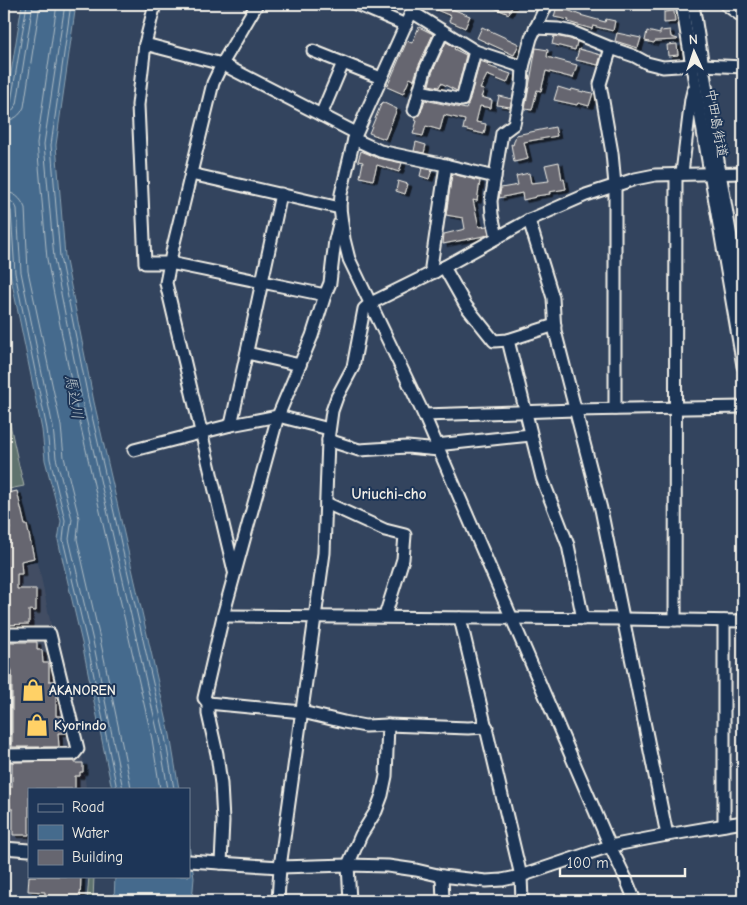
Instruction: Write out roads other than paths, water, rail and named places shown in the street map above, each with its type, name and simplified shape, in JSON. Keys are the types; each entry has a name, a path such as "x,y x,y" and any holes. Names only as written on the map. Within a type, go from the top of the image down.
{"street":[{"path":"156,4 144,44 138,105 145,263 170,263 325,295"},
{"path":"234,573 166,283 213,83 257,4"},
{"path":"356,4 406,25"},
{"path":"497,237 492,215 492,201 502,133 514,124 522,85 523,67 531,38 547,4"},
{"name":"中田島街道","path":"682,4 698,65 695,86 715,173 743,366"},
{"path":"726,4 743,17"},
{"path":"695,6 698,65 715,173 743,307"},
{"path":"221,863 223,821 221,784 217,754 208,714 208,703 204,698 234,573 278,416 312,336 330,283 341,194 355,136 414,8 443,31 475,51 523,67"},
{"path":"536,28 572,32 634,56 647,64 664,67 698,65 743,67"},
{"path":"414,110 425,70 443,31"},
{"path":"144,44 222,64 321,115 380,151 495,177"},
{"path":"611,48 600,84 612,152 615,185 615,409"},
{"path":"313,50 381,78"},
{"path":"420,90 462,100 475,51"},
{"path":"321,115 343,63"},
{"path":"675,620 679,174 691,99 695,86"},
{"path":"446,165 431,267 440,270 494,341 508,340 554,324"},
{"path":"278,901 280,867 324,553 329,434 332,411 352,367 364,310 371,303 440,270 529,220 586,195 648,176 743,173"},
{"path":"191,174 281,194 340,212"},
{"path":"231,425 281,194"},
{"path":"340,212 344,239 350,259 424,415 635,901"},
{"path":"529,220 553,298 555,331 601,510 667,835"},
{"path":"508,340 542,478 568,545 583,619"},
{"path":"246,353 300,365"},
{"path":"424,415 743,407"},
{"path":"134,450 231,425 278,416 329,434 359,450 406,447 438,448 531,435"},
{"path":"326,503 385,530 405,535 403,558 385,616"},
{"path":"223,616 385,616 743,621"},
{"path":"460,618 521,876 522,901"},
{"path":"724,621 724,825"},
{"path":"4,634 50,634 78,749 74,754 4,755 4,671"},
{"path":"208,703 302,712 365,726 487,728"},
{"path":"350,901 348,865 361,835 376,812 382,795 386,776 388,725"},
{"path":"190,861 280,867 388,866 442,876 486,881 502,880 521,876 610,846 743,822"},
{"path":"4,848 28,850"},
{"path":"442,876 444,901"}],"water":[{"name":"馬込川","path":"22,4 76,4 56,145 65,256 94,402 170,735 179,788 112,788 82,643 58,540 61,521 45,460 42,430 10,273 4,165 4,117"},
{"path":"190,852 194,878 192,901 114,901 115,878 190,878"}],"place":[{"name":"AKANOREN","path":"33,690"},
{"name":"Kyorindo","path":"37,725"}],"district":[{"name":"Uriuchi-cho","path":"389,494"}]}
